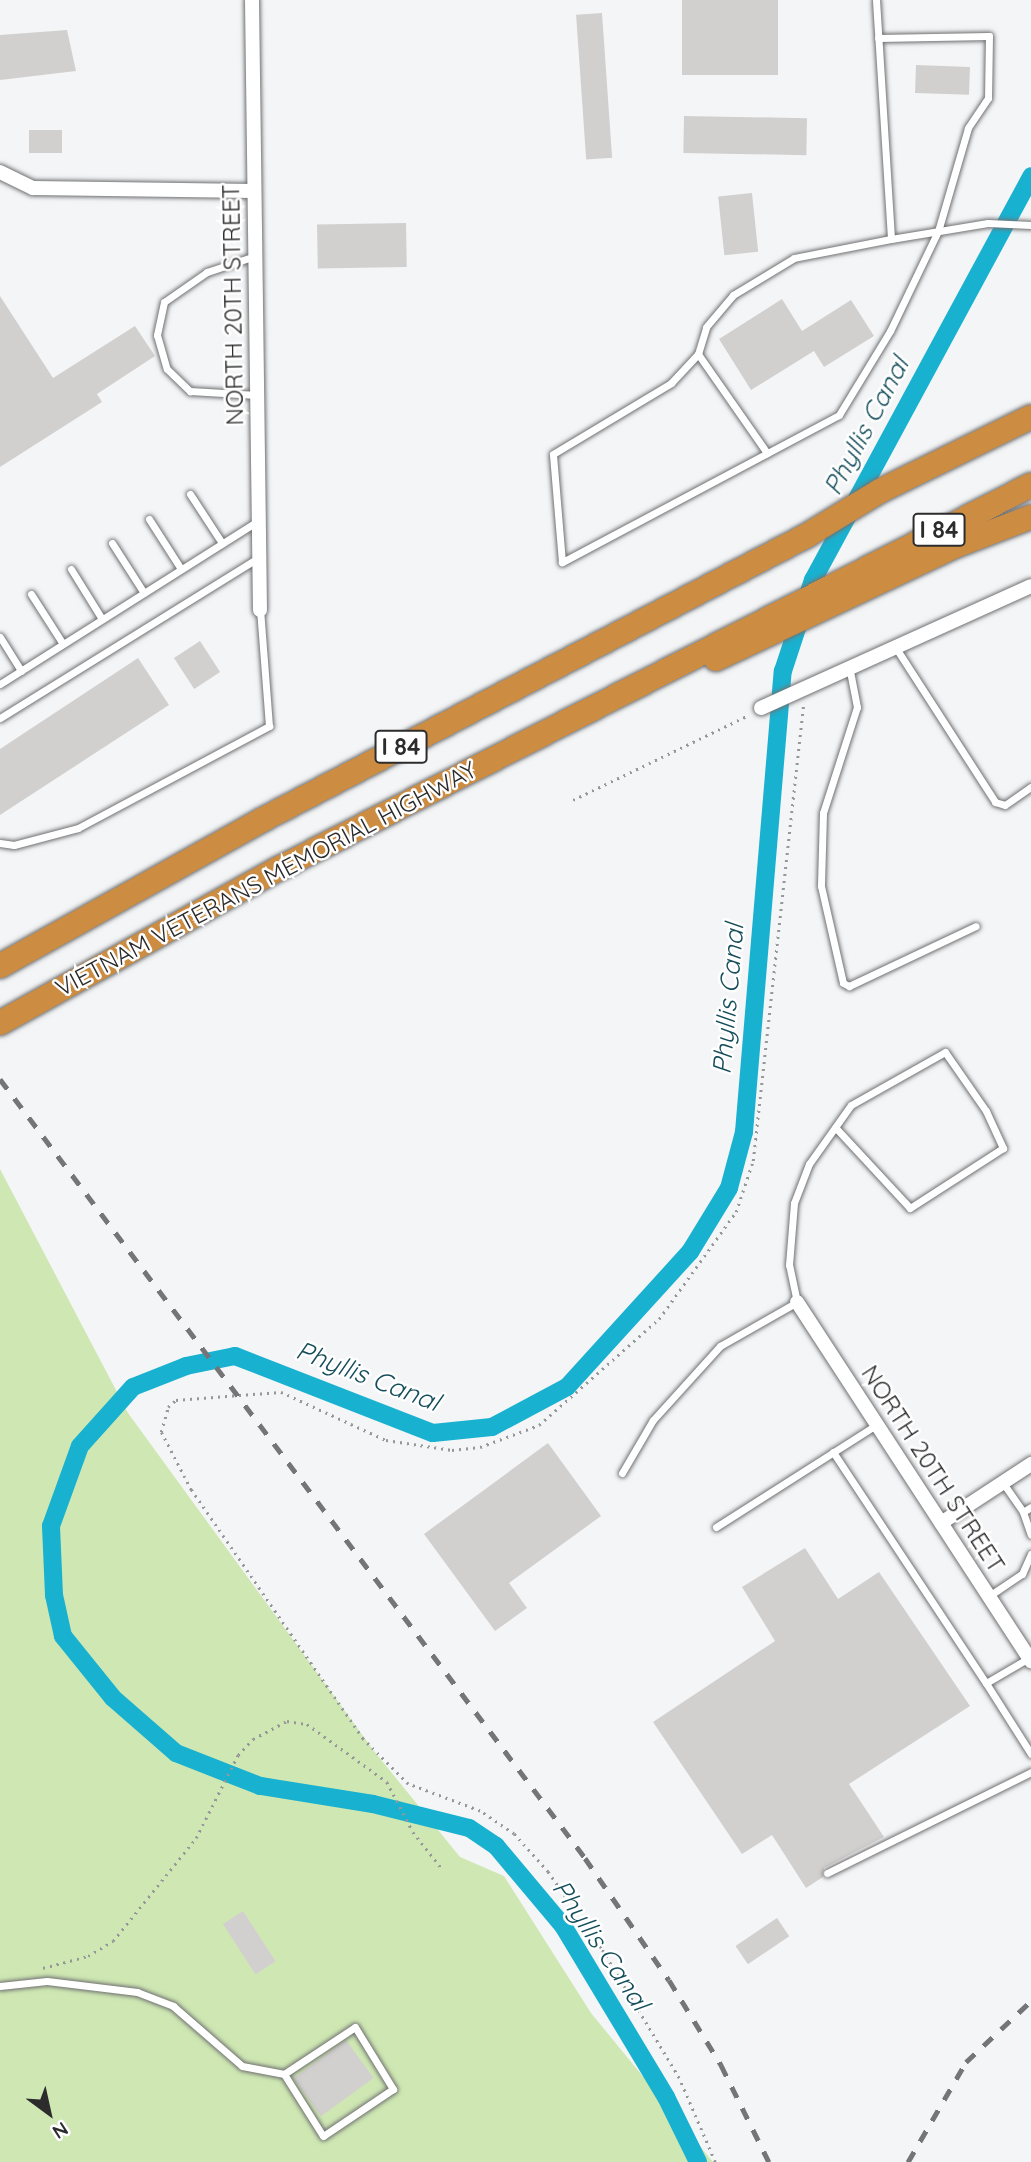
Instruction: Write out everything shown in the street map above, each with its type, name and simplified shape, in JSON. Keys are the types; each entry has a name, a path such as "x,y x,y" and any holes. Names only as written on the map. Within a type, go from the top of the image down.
{"highway":[{"path":"880,491 1031,399"},
{"name":"VIETNAM VETERANS MEMORIAL HIGHWAY","path":"0,966 262,820 806,536 880,491 1031,417"},
{"name":"I 84","path":"533,737 777,611 1031,485"},
{"path":"533,737 762,639 1031,517"},
{"name":"VIETNAM VETERANS MEMORIAL HIGHWAY","path":"4,1021 533,737"}],"street":[{"name":"NORTH 20TH STREET","path":"252,0 260,610"},
{"path":"0,172 33,188 254,191"},
{"path":"761,708 894,645 1031,586"},
{"name":"NORTH 20TH STREET","path":"797,1302 1030,1659"},
{"path":"941,1523 1031,1464"}],"lane":[{"path":"876,0 891,239"},
{"path":"878,37 989,36 988,98 956,161 938,231 890,331 839,415 562,562 553,454 671,383 698,354 706,327 733,295 794,258 891,239 938,231 988,223 1027,225"},
{"path":"255,256 207,272 164,302 157,335 167,369 190,391 257,395"},
{"path":"698,354 767,453"},
{"path":"190,494 222,544"},
{"path":"149,519 181,569"},
{"path":"0,684 259,520"},
{"path":"112,543 144,593"},
{"path":"0,718 259,557"},
{"path":"71,569 102,619"},
{"path":"31,594 63,644"},
{"path":"0,843 14,845 78,828 270,726 260,610"},
{"path":"0,637 21,671"},
{"path":"894,645 995,802 1004,805 1031,787"},
{"path":"849,666 857,707 823,813 821,886 843,984 849,986 976,926"},
{"path":"622,1473 653,1420 720,1346 797,1302 789,1265 794,1203 808,1164 851,1105 946,1052 1003,1148 910,1208 835,1127"},
{"path":"716,1527 877,1424"},
{"path":"833,1452 1031,1754"},
{"path":"1003,1483 1023,1512 1031,1535"},
{"path":"1023,1512 1031,1507"},
{"path":"989,1596 1022,1574 1031,1553"},
{"path":"986,1683 1030,1659"},
{"path":"827,1873 1031,1772"},
{"path":"0,1986 47,1981 137,1992 173,2007 242,2067 284,2074 355,2027 393,2084 323,2136 284,2074"}],"path":[{"path":"715,2162 679,2078 601,1948 548,1872 514,1834 480,1811 408,1784 363,1739 191,1490 161,1432 168,1407 176,1400 270,1392 386,1440 452,1451 480,1447 539,1425 659,1319 736,1212 753,1161 804,686"},
{"path":"573,800 761,708"},
{"path":"40,1969 88,1956 113,1941 196,1838 224,1789 238,1755 253,1739 287,1721 307,1724 392,1791 413,1832 443,1870"}],"green space":[{"path":"0,1169 128,1413 374,1751 460,1857 504,1876 591,2013 713,2162 0,2162"}],"building":[{"path":"682,0 778,0 778,75 682,75"},
{"path":"602,13 612,158 586,159 576,15"},
{"path":"67,30 76,71 0,80 0,35"},
{"path":"916,65 970,67 969,95 915,93"},
{"path":"684,116 807,118 806,155 683,153"},
{"path":"29,130 62,130 62,153 29,153"},
{"path":"752,193 758,252 724,255 718,197"},
{"path":"406,223 407,267 318,269 317,225"},
{"path":"0,296 53,378 135,326 155,356 97,394 102,402 0,467"},
{"path":"782,299 802,331 851,300 874,336 824,367 814,351 751,390 719,339"},
{"path":"200,641 220,672 194,689 174,658"},
{"path":"138,658 169,705 0,815 0,749"},
{"path":"548,1443 601,1516 509,1583 527,1608 495,1631 424,1534"},
{"path":"805,1548 838,1599 879,1572 970,1706 849,1784 884,1837 824,1868 823,1877 806,1888 772,1835 742,1854 653,1722 775,1641 742,1587"},
{"path":"243,1911 276,1961 256,1974 223,1924"},
{"path":"777,1918 789,1936 748,1964 736,1946"},
{"path":"346,2040 374,2078 321,2116 293,2078"}],"waterway":[{"name":"Phyllis Canal","path":"698,2162 666,2097 564,1927 496,1846 469,1828 373,1804 260,1786 176,1753 113,1698 63,1636 54,1595 51,1526 80,1446 133,1387 186,1366 235,1356 433,1433 492,1427 567,1387 690,1252 729,1188 744,1132 783,671 813,580 1031,176"}],"railway":[{"path":"0,1079 585,1858 669,1980 721,2065 769,2162"},
{"path":"908,2162 966,2062 1031,2001"}]}
